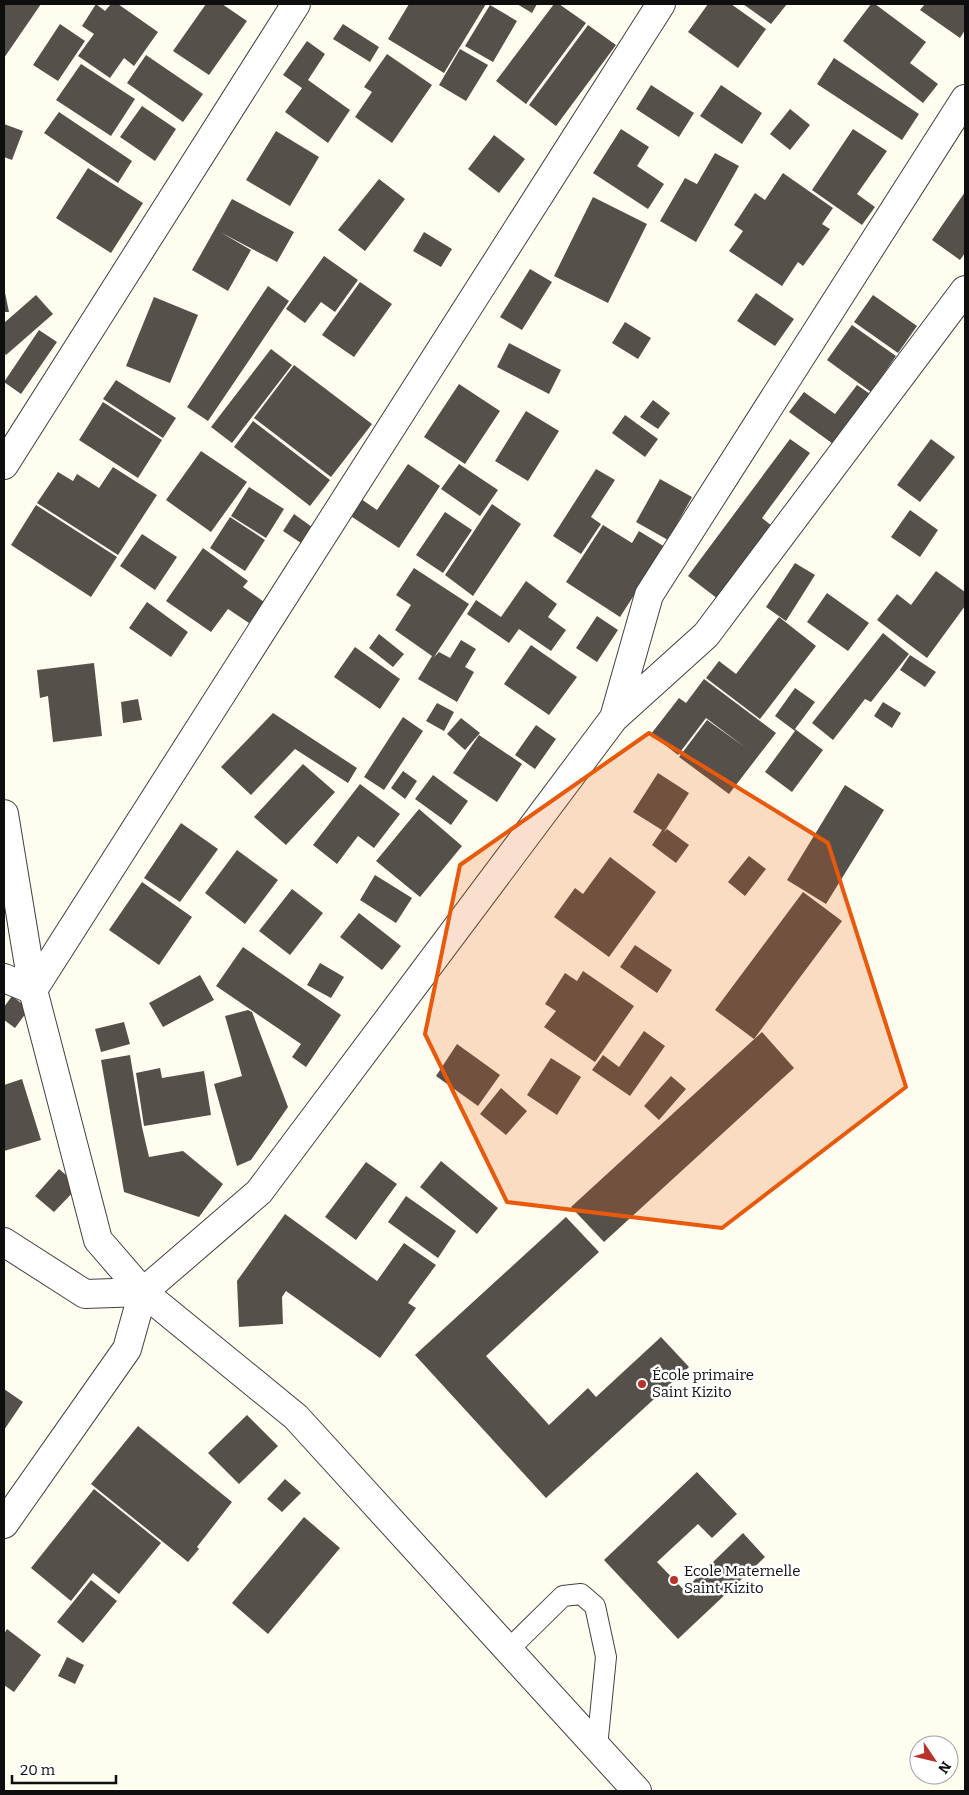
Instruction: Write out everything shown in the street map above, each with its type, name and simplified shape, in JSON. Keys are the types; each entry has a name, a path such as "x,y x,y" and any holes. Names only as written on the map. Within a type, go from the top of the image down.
{"street":[{"path":"4,465 296,4"},
{"path":"33,990 661,4"},
{"path":"614,718 649,595 965,100"},
{"path":"4,1524 127,1349 143,1292 259,1192 614,718 706,635 965,290"},
{"path":"4,814 33,990 98,1240 143,1292 296,1417 637,1791"},
{"path":"4,978 33,990"},
{"path":"4,1242 85,1294 143,1292"}],"lane":[{"path":"508,1650 563,1596 581,1594 595,1606 606,1658 597,1747"}],"highlighted area":[{"path":"649,733 828,843 906,1087 722,1228 507,1202 425,1034 460,865"}],"building":[{"path":"4,4 41,4 4,58"},
{"path":"96,4 105,11 111,4 118,4 158,32 134,66 124,58 110,78 78,56 94,34 82,26"},
{"path":"206,4 222,4 247,21 209,75 173,51"},
{"path":"409,4 486,4 444,73 388,39"},
{"path":"517,4 537,4 532,13"},
{"path":"554,4 559,4 586,23 526,104 496,81"},
{"path":"708,4 731,4 766,29 738,68 688,32"},
{"path":"743,4 787,4 771,24"},
{"path":"871,4 875,4 926,42 910,63 938,84 923,103 843,41"},
{"path":"925,4 965,4 965,30 960,38 920,10"},
{"path":"490,5 517,21 493,62 465,46"},
{"path":"60,24 85,41 58,81 33,65"},
{"path":"343,24 379,47 370,62 333,39"},
{"path":"588,25 616,45 556,126 529,105"},
{"path":"307,41 325,54 308,80 350,110 328,143 285,112 302,88 283,75"},
{"path":"460,49 488,65 466,101 439,85"},
{"path":"387,54 432,85 392,143 355,117 372,92 364,87"},
{"path":"146,55 203,94 183,122 127,83"},
{"path":"834,58 919,114 902,140 817,84"},
{"path":"81,64 135,99 111,136 56,100"},
{"path":"651,85 694,113 679,137 636,109"},
{"path":"721,85 762,113 742,144 700,116"},
{"path":"142,106 176,129 155,161 120,137"},
{"path":"790,109 810,125 790,150 770,134"},
{"path":"59,112 132,161 118,183 44,133"},
{"path":"4,124 23,131 12,160 4,157"},
{"path":"621,129 649,147 637,166 664,184 648,209 593,173"},
{"path":"853,129 887,151 857,194 875,207 862,225 812,190"},
{"path":"276,131 319,157 290,206 246,180"},
{"path":"494,135 525,159 499,193 468,169"},
{"path":"715,153 739,166 696,242 660,221 685,178 697,184"},
{"path":"88,168 143,203 111,253 56,218"},
{"path":"783,173 833,208 822,224 830,229 803,266 798,262 782,286 729,251 743,231 734,225 755,193 765,200"},
{"path":"379,179 405,199 365,251 338,230"},
{"path":"965,192 965,253 960,260 932,240"},
{"path":"593,197 647,224 608,303 554,276"},
{"path":"232,199 294,232 277,262 220,232 251,250 228,291 192,270"},
{"path":"424,232 452,249 441,267 413,251"},
{"path":"324,256 358,280 335,312 321,302 305,323 286,309"},
{"path":"530,269 552,282 522,330 500,317"},
{"path":"360,282 392,304 354,357 322,335"},
{"path":"268,286 289,301 208,421 187,407"},
{"path":"4,288 9,312 4,312"},
{"path":"756,293 794,319 775,346 737,321"},
{"path":"36,295 53,314 6,355 4,352 4,323"},
{"path":"873,295 917,326 898,353 854,322"},
{"path":"154,297 198,315 170,383 126,366"},
{"path":"625,322 651,338 638,359 612,343"},
{"path":"852,325 896,356 871,392 827,360"},
{"path":"39,330 57,342 21,394 4,382"},
{"path":"509,343 561,370 549,394 497,367"},
{"path":"271,349 292,365 232,443 211,427"},
{"path":"294,365 372,424 331,477 254,418"},
{"path":"116,380 176,418 163,438 103,399"},
{"path":"459,384 500,411 465,464 424,437"},
{"path":"857,385 876,398 840,449 789,412 804,392 835,414"},
{"path":"653,400 670,413 658,429 640,417"},
{"path":"103,402 162,440 138,478 79,440"},
{"path":"526,411 559,431 528,481 495,461"},
{"path":"625,415 658,439 645,457 612,433"},
{"path":"253,421 330,480 310,506 234,447"},
{"path":"790,439 810,453 762,518 772,526 718,599 688,576"},
{"path":"931,439 955,457 920,502 897,485"},
{"path":"201,451 247,482 211,532 166,500"},
{"path":"408,464 440,486 399,548 340,509 351,492 377,510"},
{"path":"459,464 498,490 480,516 441,489"},
{"path":"113,467 157,495 118,555 37,503 58,472 73,481 77,474 99,488"},
{"path":"596,469 615,480 591,517 601,524 581,554 553,536"},
{"path":"660,479 692,497 668,540 636,522"},
{"path":"249,487 284,509 266,538 231,516"},
{"path":"492,504 521,524 473,596 445,575"},
{"path":"36,505 117,557 91,597 11,545"},
{"path":"910,510 938,530 920,557 891,537"},
{"path":"445,512 472,530 443,573 416,555"},
{"path":"294,514 312,527 301,543 283,531"},
{"path":"230,517 265,540 245,571 210,548"},
{"path":"603,525 632,543 639,531 665,547 620,617 566,582"},
{"path":"142,534 177,557 155,590 120,566"},
{"path":"203,548 248,581 243,587 264,602 249,623 228,609 211,632 166,601"},
{"path":"795,563 815,575 786,621 766,607"},
{"path":"414,568 469,604 434,657 439,652 450,658 461,640 476,649 465,667 474,672 457,702 418,679 432,656 395,630 411,605 396,595"},
{"path":"936,571 965,592 965,606 927,658 877,620 897,594 911,605"},
{"path":"526,581 557,604 548,617 566,630 551,651 519,629 509,643 467,614 476,600 501,617"},
{"path":"827,593 869,623 848,651 807,622"},
{"path":"147,602 188,632 171,657 129,628"},
{"path":"597,616 618,630 597,662 576,648"},
{"path":"779,617 816,646 760,719 706,678 719,661 736,674"},
{"path":"883,633 909,654 871,702 865,699 833,740 812,723"},
{"path":"379,634 404,654 393,667 369,648"},
{"path":"531,645 577,677 549,715 504,684"},
{"path":"355,647 400,679 380,709 334,677"},
{"path":"910,655 936,672 925,687 900,670"},
{"path":"94,663 102,736 53,742 48,696 40,698 37,670"},
{"path":"704,679 776,733 729,794 679,757 707,720 746,748 706,718 678,755 651,734 679,698 686,703"},
{"path":"795,688 815,702 795,729 823,750 792,792 765,772 795,731 775,716"},
{"path":"138,699 142,720 123,723 121,702"},
{"path":"883,702 901,713 892,728 874,716"},
{"path":"437,703 454,712 444,731 426,721"},
{"path":"273,713 357,768 348,783 295,749 251,795 221,767"},
{"path":"403,717 423,731 384,790 364,777"},
{"path":"461,718 480,733 465,750 447,734"},
{"path":"536,725 556,739 535,769 515,755"},
{"path":"479,735 522,764 497,802 453,773"},
{"path":"303,764 335,792 286,845 254,817"},
{"path":"403,771 417,781 405,799 391,788"},
{"path":"658,773 689,793 664,832 667,829 689,845 676,863 652,845 662,830 633,812"},
{"path":"433,775 468,801 451,825 415,799"},
{"path":"360,784 400,814 374,848 358,836 337,864 313,845"},
{"path":"845,785 884,810 826,904 787,880"},
{"path":"419,809 462,846 420,897 376,861"},
{"path":"181,823 218,849 180,902 144,878"},
{"path":"237,850 278,880 245,924 205,893"},
{"path":"749,856 766,869 745,896 728,882"},
{"path":"610,857 656,892 609,957 554,917 575,888 583,894"},
{"path":"375,875 412,898 396,923 360,900"},
{"path":"142,882 192,917 159,965 109,930"},
{"path":"292,889 323,913 290,955 259,931"},
{"path":"803,892 842,921 754,1039 715,1010"},
{"path":"359,913 401,946 382,970 340,937"},
{"path":"635,945 672,970 657,993 620,967"},
{"path":"243,947 341,1015 306,1067 292,1057 301,1044 216,986"},
{"path":"320,963 344,977 331,998 307,985"},
{"path":"583,971 634,1006 595,1062 544,1027 556,1011 545,1004 565,973 577,981"},
{"path":"200,975 214,1000 163,1027 149,1003"},
{"path":"12,996 29,1009 15,1028 4,1020 4,1007"},
{"path":"248,1010 252,1012 288,1107 251,1160 237,1166 214,1084 242,1076 225,1016"},
{"path":"124,1022 130,1044 101,1052 95,1029"},
{"path":"644,1031 665,1046 630,1096 592,1070 603,1055 619,1067"},
{"path":"762,1032 794,1068 604,1242 571,1207"},
{"path":"457,1044 500,1075 478,1106 436,1076"},
{"path":"130,1055 149,1157 183,1151 223,1184 199,1217 124,1192 101,1060"},
{"path":"551,1058 581,1077 557,1115 527,1095"},
{"path":"160,1068 162,1078 204,1071 211,1115 144,1126 136,1073"},
{"path":"671,1076 686,1089 659,1120 644,1106"},
{"path":"22,1079 41,1140 4,1151 4,1085"},
{"path":"501,1088 527,1111 506,1135 480,1114"},
{"path":"441,1161 498,1208 477,1234 420,1187"},
{"path":"366,1162 397,1184 356,1240 325,1217"},
{"path":"59,1169 79,1186 54,1212 35,1196"},
{"path":"406,1196 456,1231 438,1258 388,1222"},
{"path":"285,1214 377,1281 404,1243 436,1265 408,1303 416,1308 380,1358 286,1291 282,1297 283,1324 239,1327 237,1281"},
{"path":"566,1217 599,1252 486,1356 549,1425 588,1388 596,1397 661,1337 689,1367 546,1498 415,1355"},
{"path":"4,1389 23,1402 4,1430"},
{"path":"247,1415 278,1446 239,1484 208,1453"},
{"path":"138,1426 232,1502 197,1547 199,1549 188,1562 91,1484"},
{"path":"697,1472 737,1514 712,1538 698,1524 657,1562 684,1590 743,1533 765,1557 678,1639 604,1560"},
{"path":"285,1479 301,1493 282,1512 267,1499"},
{"path":"94,1489 161,1543 119,1594 93,1573 71,1601 31,1568"},
{"path":"304,1517 340,1548 268,1634 232,1603"},
{"path":"91,1580 117,1601 83,1643 57,1622"},
{"path":"7,1629 41,1655 14,1692 4,1685 4,1634"},
{"path":"67,1657 84,1665 75,1684 58,1676"}],"place":[{"name":"École primaire Saint Kizito","path":"642,1384"},
{"name":"Ecole Maternelle Saint Kizito","path":"674,1580"}]}
